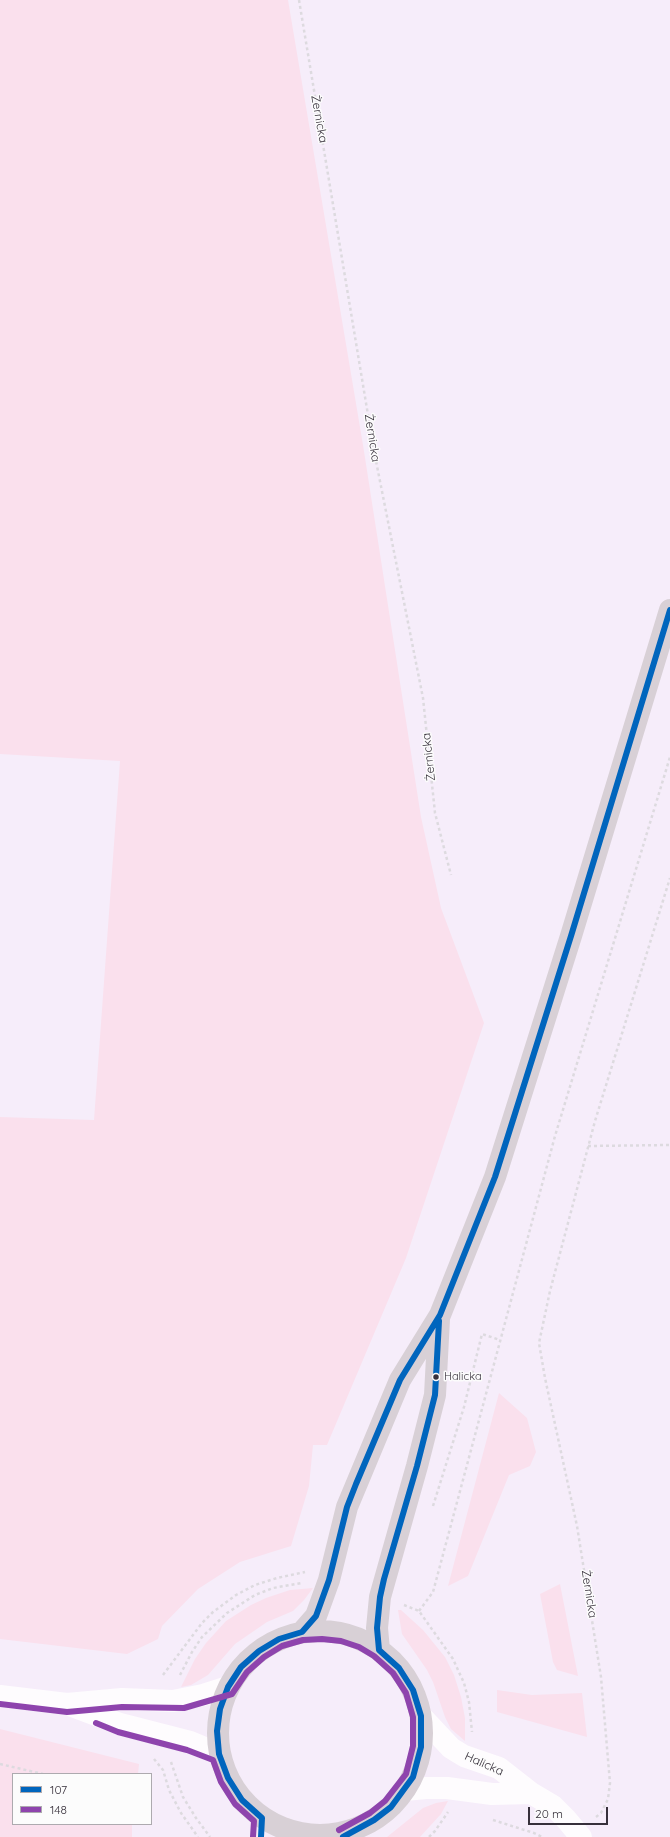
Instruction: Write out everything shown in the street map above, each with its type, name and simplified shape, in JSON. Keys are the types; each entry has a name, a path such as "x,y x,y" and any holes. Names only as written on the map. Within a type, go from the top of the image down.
{"main road":[{"path":"302,1632 316,1616 327,1586 347,1507 400,1380 440,1315 495,1177 571,936 670,610"},
{"path":"379,1650 377,1628 380,1597 417,1466 435,1395 440,1315"},
{"path":"322,1631 343,1633 362,1640 379,1650 399,1668 413,1690 421,1716 421,1747 413,1777 405,1790 391,1807 374,1820 349,1833 317,1835 304,1834 279,1827 261,1827 228,1778 219,1754 217,1731 219,1716 228,1687 241,1668 259,1651 279,1639 302,1632 322,1631"}],"street":[{"path":"0,1696 67,1704 122,1699 184,1700 228,1687"},
{"path":"67,1704 120,1724 190,1742 219,1754"},
{"name":"Halicka","path":"421,1716 451,1748 464,1756 499,1768 531,1793 553,1806 580,1835"},
{"name":"Halicka","path":"405,1790 447,1788 492,1794 531,1793"}],"path":[{"name":"Żernicka","path":"299,0 374,451 423,698 435,813 451,876"},
{"path":"419,1611 433,1592 555,1136 670,757"},
{"path":"670,878 588,1146 670,1145"},
{"name":"Żernicka","path":"580,1835 601,1813 608,1799 610,1783 601,1677 588,1588 577,1526 545,1378 539,1343 550,1291 588,1146"},
{"path":"432,1510 464,1407 482,1334 500,1340"},
{"path":"162,1677 202,1623 213,1612 236,1595 255,1585 310,1570"},
{"path":"178,1679 192,1652 202,1637 227,1612 240,1603 273,1588 294,1583 307,1582 327,1586"},
{"path":"380,1597 395,1601 419,1611 453,1659 469,1702 473,1734"},
{"path":"150,1754 162,1770 169,1790 181,1813 198,1837"},
{"path":"170,1758 174,1774 183,1797 210,1837"},
{"path":"0,1764 39,1773"},
{"path":"429,1837 435,1831 451,1806"},
{"path":"489,1819 534,1833 542,1837"}],"shaded area":[{"path":"0,0 288,0 363,445 421,817 441,908 484,1023 406,1258 327,1445 313,1445 309,1486 291,1546 240,1562 198,1589 162,1626 158,1639 127,1654 0,1639 0,1117 94,1120 120,761 0,754"},
{"path":"499,1393 527,1418 536,1452 530,1466 509,1475 468,1576 448,1586"},
{"path":"560,1584 578,1676 557,1670 553,1662 540,1594"},
{"path":"313,1588 293,1611 267,1622 235,1644 208,1675 191,1685 181,1687 195,1659 206,1643 226,1621 251,1605 266,1598 290,1590"},
{"path":"398,1610 401,1610 423,1630 445,1657 454,1675 461,1697 465,1718 465,1741 451,1729 427,1670 402,1634"},
{"path":"497,1690 532,1695 582,1693 587,1737 497,1712"},
{"path":"0,1729 139,1764 138,1773 12,1773 12,1825 132,1825 132,1837 0,1837"},
{"path":"448,1801 441,1814 420,1837 387,1837 423,1808 436,1803"}],"transit line":[{"name":"107","path":"261,1837 262,1818 242,1800 228,1778 219,1754 217,1731 220,1709 228,1687 241,1667 259,1651 279,1639 302,1632 316,1616 329,1580 347,1507 356,1484 400,1380 440,1315 495,1177 571,936 670,610"},
{"name":"107","path":"343,1837 374,1820 391,1807 413,1777 421,1747 421,1716 413,1690 399,1668 379,1650 377,1628 380,1597 384,1579 417,1466 435,1395 439,1321"},
{"name":"148","path":"0,1704 67,1712 122,1707 184,1708 232,1694 247,1672 264,1657 282,1646 303,1640 322,1639 341,1641 359,1647 374,1656 393,1673 406,1693 413,1717 413,1746 406,1774 385,1801 370,1813 339,1830"},
{"name":"148","path":"96,1723 118,1732 187,1750 213,1760 221,1782 235,1804 254,1821 253,1837"}],"place":[{"name":"Halicka","path":"436,1377"}]}
